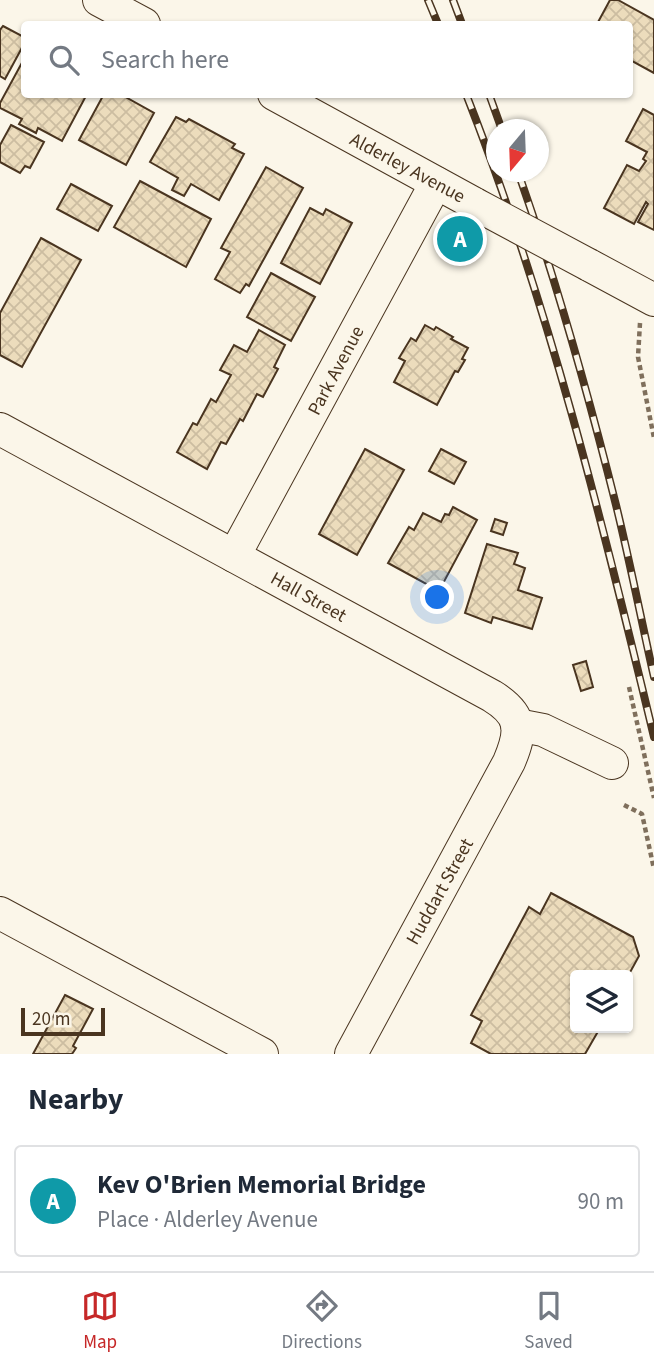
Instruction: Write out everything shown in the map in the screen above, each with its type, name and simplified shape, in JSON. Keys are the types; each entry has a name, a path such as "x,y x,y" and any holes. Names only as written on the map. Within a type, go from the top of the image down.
{"street":[{"path":"99,0 138,21"},
{"name":"Alderley Avenue","path":"281,98 649,298"},
{"name":"Park Avenue","path":"234,556 436,183"},
{"name":"Hall Street","path":"0,429 492,696 508,708 517,725"},
{"path":"517,725 542,730 612,763"},
{"name":"Huddart Street","path":"351,1054 509,762 518,740 517,725"},
{"path":"0,913 262,1054"}],"path":[{"path":"649,298 638,356 654,438"},
{"path":"629,687 654,798"},
{"path":"624,805 642,814 654,869"}],"building":[{"path":"610,0 618,0 654,20 654,73 633,62 633,21 599,21"},
{"path":"3,26 21,35 21,50 5,79 0,76 0,30"},
{"path":"21,64 21,98 85,98 62,141 38,128 36,133 19,124 22,119 0,108 0,103"},
{"path":"102,98 127,98 154,113 126,165 79,140"},
{"path":"643,109 654,115 654,230 638,222 648,204 646,202 634,224 604,208 627,165 639,171 646,161 643,159 647,152 626,141"},
{"path":"176,117 186,122 189,119 235,144 232,148 244,154 219,200 191,184 184,196 172,190 178,178 150,162"},
{"path":"11,125 44,142 30,168 25,166 20,173 0,162 0,145"},
{"path":"266,167 303,188 249,286 246,284 240,293 215,279 230,252 221,248"},
{"path":"140,181 211,219 186,267 114,227"},
{"path":"71,184 112,206 98,231 57,209"},
{"path":"310,208 323,215 326,209 352,223 320,284 281,263"},
{"path":"41,238 81,260 22,367 0,355 0,313"},
{"path":"271,273 315,297 291,341 247,317"},
{"path":"425,325 434,330 436,327 468,348 462,359 465,360 458,372 455,371 437,405 394,382 405,361 399,358 411,338 416,341"},
{"path":"259,330 285,345 274,367 278,369 263,397 257,394 243,421 240,419 226,444 221,442 207,469 177,452 193,423 197,425 211,399 216,402 231,375 220,370 234,345 247,352"},
{"path":"365,449 404,470 357,555 319,534"},
{"path":"441,449 466,462 454,484 429,471"},
{"path":"453,507 477,520 439,591 388,563 409,527 414,530 423,513 441,522"},
{"path":"495,519 507,523 503,535 491,531"},
{"path":"487,544 518,553 514,564 525,568 518,590 542,598 532,629 493,617 491,623 465,613"},
{"path":"586,661 593,687 581,691 573,665"},
{"path":"551,893 633,937 639,956 631,970 570,970 570,1033 597,1033 585,1054 491,1054 471,1043 482,1021 471,1015 529,907 540,914"},
{"path":"65,995 93,1009 73,1046 76,1048 72,1054 33,1054"}],"railway":[{"path":"428,0 437,21"},
{"path":"453,0 461,21"},
{"path":"467,98 523,252 548,332 593,493 654,737"},
{"path":"490,98 498,119"},
{"path":"521,182 558,295 594,421 621,526 654,677"}],"place":[{"name":"Kev O'Brien Memorial Bridge","path":"460,239"}]}
